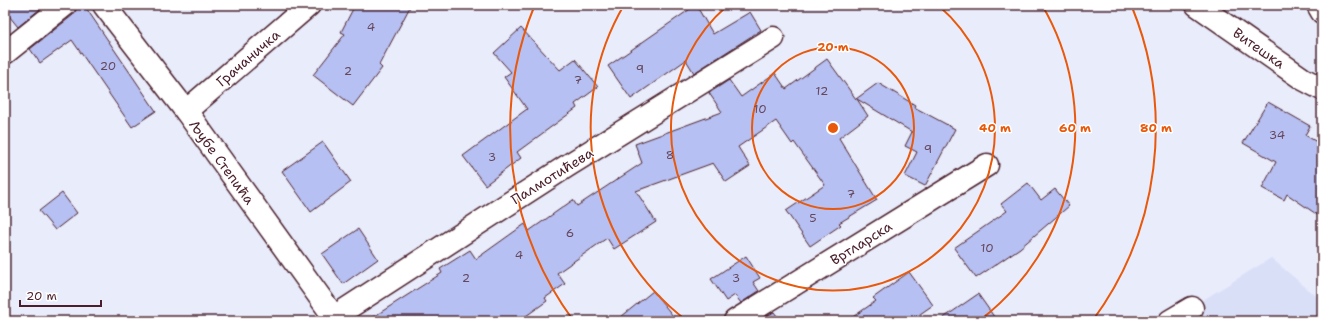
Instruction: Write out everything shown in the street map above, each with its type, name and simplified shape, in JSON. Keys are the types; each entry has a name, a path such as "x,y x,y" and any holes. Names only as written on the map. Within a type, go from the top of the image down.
{"street":[{"path":"5,53 65,5"},
{"name":"Љубе Степића","path":"104,5 186,111 335,319"},
{"name":"Грачаничка","path":"186,111 309,5"},
{"name":"Витешка","path":"1196,5 1303,79 1322,89"},
{"path":"1318,5 1322,12"},
{"name":"Палмотићева","path":"335,319 574,162 772,38"},
{"name":"Вртларска","path":"735,321 987,165"},
{"path":"1170,321 1192,308"}],"shaded area":[{"path":"1271,258 1322,301 1322,321 1169,321"}],"building":[{"path":"5,5 45,5 18,27 5,11"},
{"path":"77,5 84,5 156,111 132,127 72,40 40,63 30,49 73,15"},
{"path":"355,5 411,5 379,65 382,68 353,106 313,75 345,34 341,32"},
{"path":"696,5 713,34 750,12 761,30 694,73 686,60 631,99 608,66"},
{"path":"521,28 560,70 575,59 598,87 575,104 577,108 517,152 521,158 485,185 463,156 527,109 504,77 511,72 494,53"},
{"path":"827,59 856,99 878,83 915,105 914,107 955,129 925,186 905,176 917,152 905,146 912,132 857,99 868,116 839,138 877,200 839,223 841,225 810,246 786,211 825,185 794,142 792,144 776,121 738,147 750,166 726,182 713,163 636,191 656,222 614,249 607,238 557,273 565,284 545,298 547,301 519,321 367,321 442,273 440,269 470,250 476,259 525,224 529,231 573,200 577,206 642,163 635,144 722,112 709,93 729,80 741,97 775,73 786,89"},
{"path":"1268,102 1310,126 1305,135 1322,145 1322,218 1287,194 1284,200 1262,188 1276,162 1243,143"},
{"path":"323,142 351,182 311,212 282,171"},
{"path":"1028,183 1041,200 1055,189 1069,206 1020,248 976,278 954,248 1007,211 1001,204"},
{"path":"62,193 77,213 55,230 39,211"},
{"path":"358,229 378,259 343,284 322,254"},
{"path":"746,256 760,278 753,282 759,291 741,303 735,295 726,301 711,279"},
{"path":"909,272 933,305 910,321 847,321 876,301 873,298"},
{"path":"653,291 677,321 616,321"},
{"path":"978,294 997,321 939,321"},
{"path":"774,312 781,321 759,321"}]}
